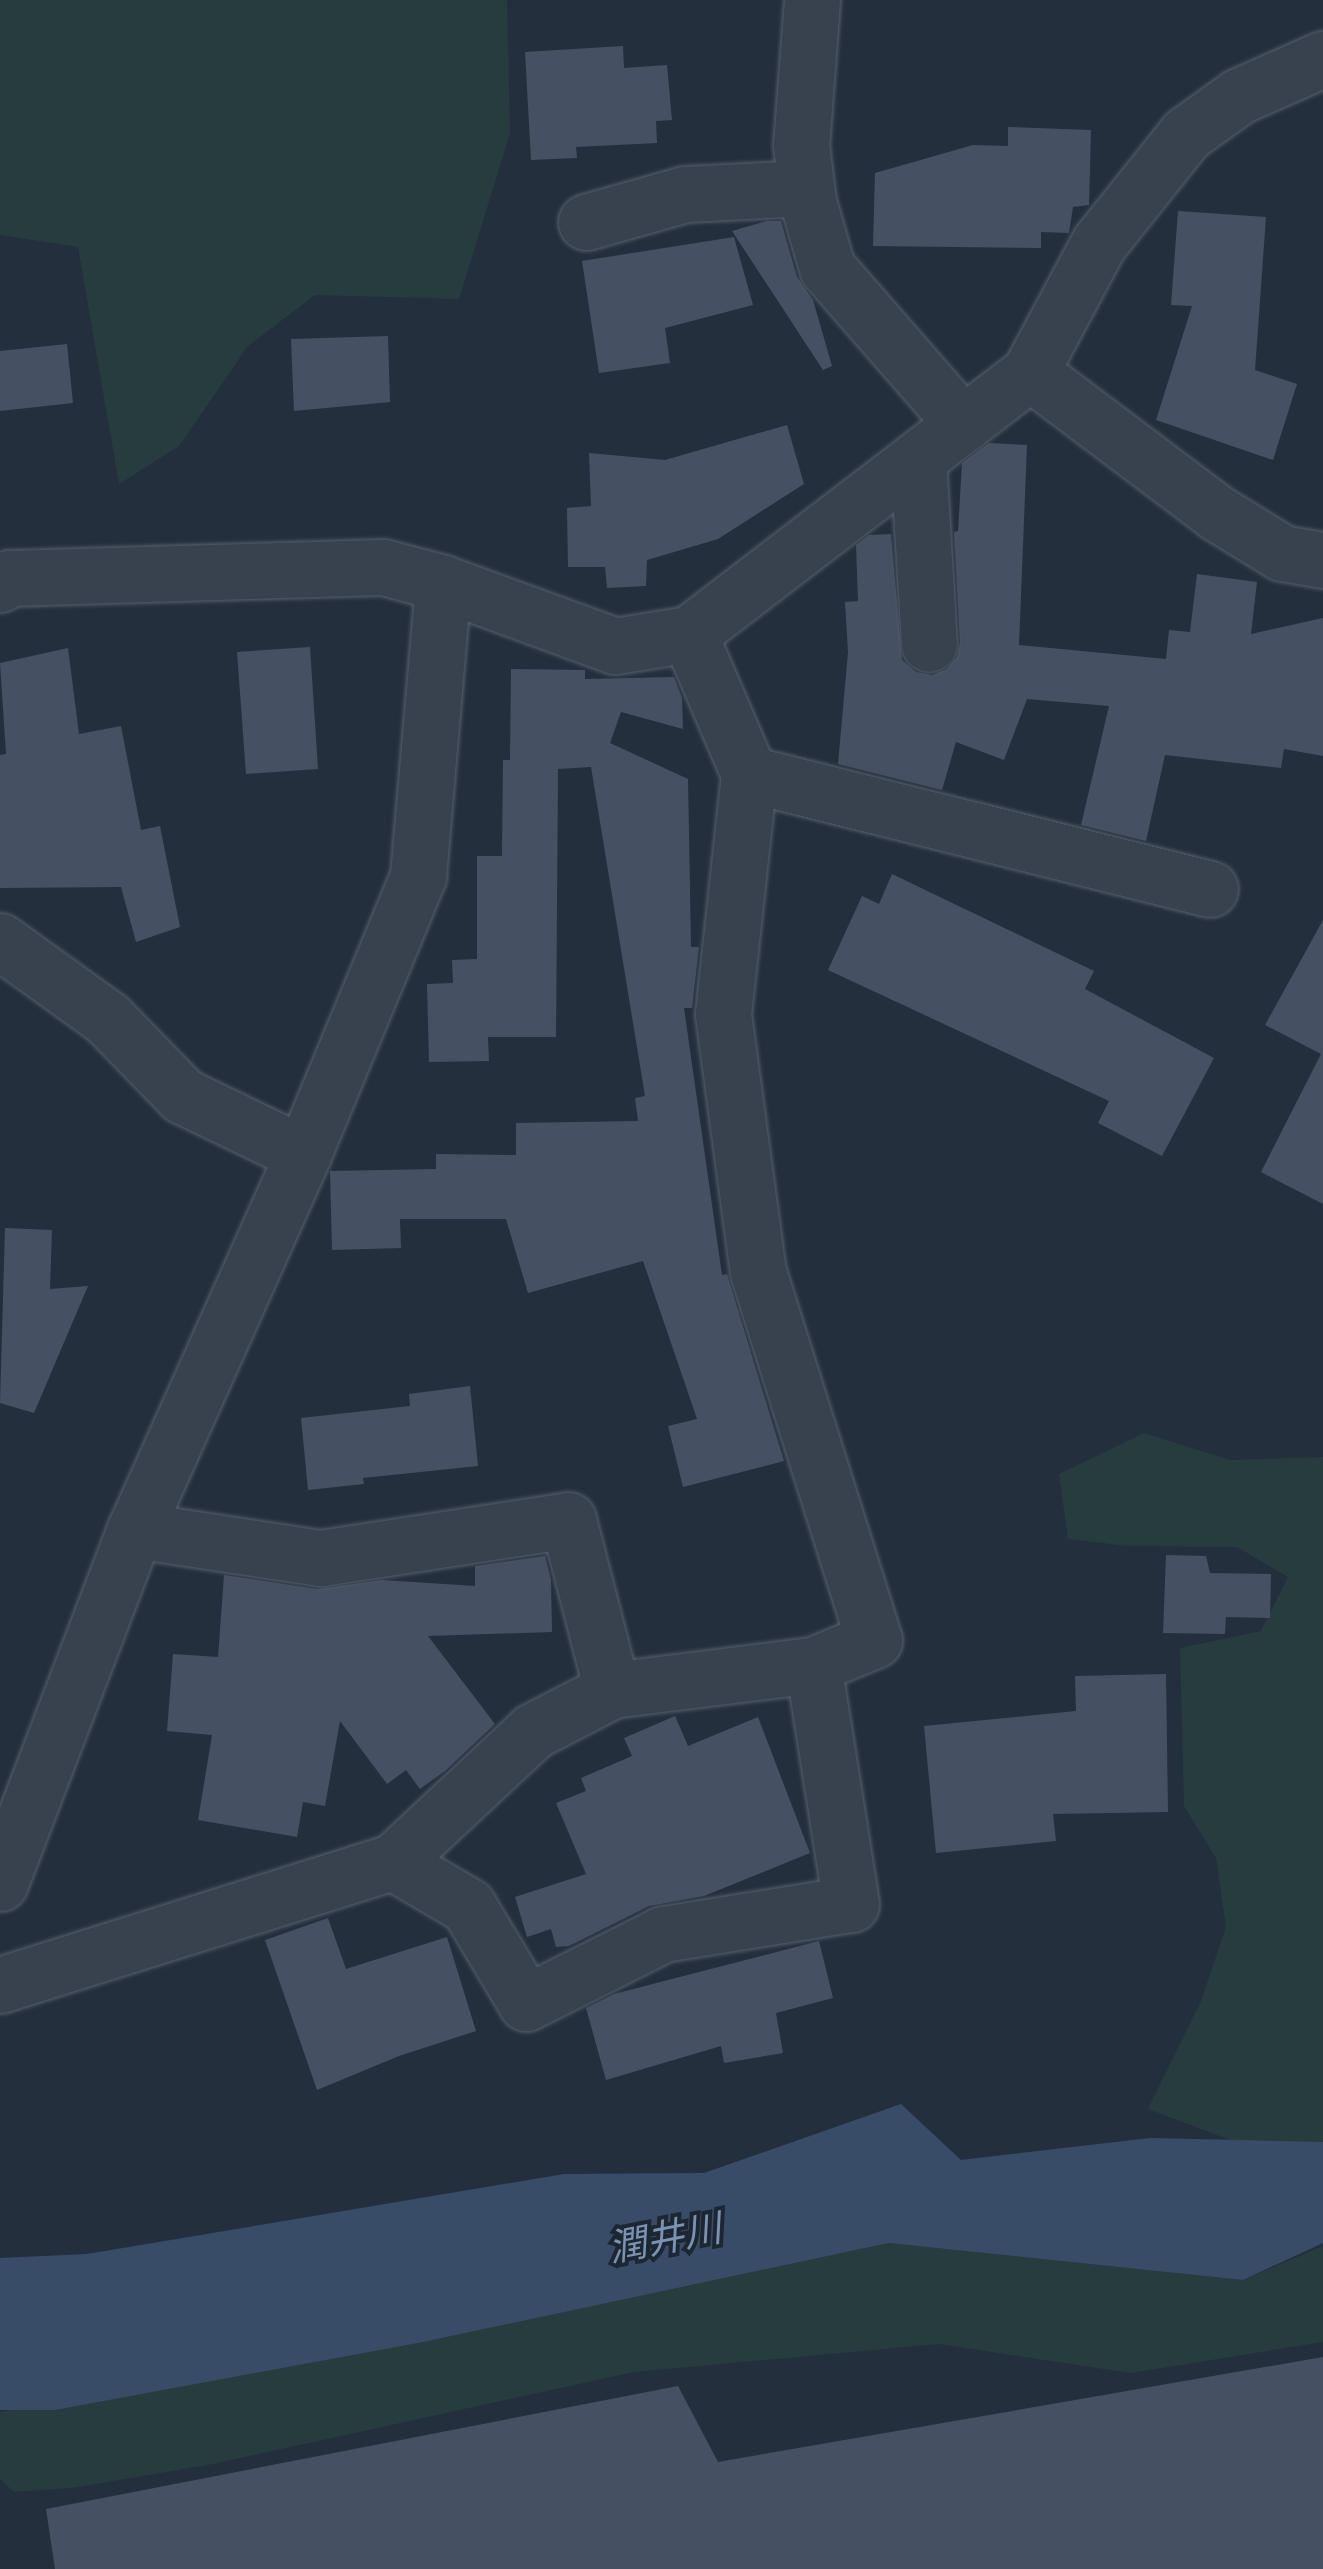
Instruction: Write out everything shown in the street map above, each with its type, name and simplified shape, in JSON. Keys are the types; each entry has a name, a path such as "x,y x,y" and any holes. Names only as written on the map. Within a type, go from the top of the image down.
{"street":[{"path":"812,0 801,145 806,188 828,268 963,424"},
{"path":"3,580 383,567 443,583 615,646 689,634 1030,372 1099,243 1186,134 1239,96 1323,59"},
{"path":"586,222 685,194 806,188"},
{"path":"1030,372 1218,513 1282,553 1323,560"},
{"path":"918,459 929,644"},
{"path":"0,1883 135,1530 303,1154 418,876 443,583"},
{"path":"0,1985 393,1862 533,1731 612,1690 814,1665 874,1640 758,1273 723,1014 749,774 689,634"},
{"path":"749,774 1210,889"},
{"path":"0,942 108,1019 183,1096 303,1154"},
{"path":"135,1530 321,1558 568,1520 612,1690"},
{"path":"393,1862 468,1906 526,2003 663,1934 850,1904 814,1665"}],"green space":[{"path":"0,0 507,0 510,133 459,299 315,295 248,346 179,446 119,484 78,247 0,235"},
{"path":"1144,1433 1230,1460 1323,1457 1323,2146 1249,2147 1148,2109 1201,2001 1226,1927 1216,1858 1184,1806 1180,1648 1261,1631 1288,1577 1237,1547 1127,1546 1068,1539 1059,1474"},
{"path":"890,2243 1243,2280 1323,2246 1323,2342 1131,2373 939,2344 634,2372 208,2465 71,2488 14,2492 0,2479 0,2412 441,2338"}],"water":[{"name":"潤井川","path":"901,2104 961,2160 1150,2138 1323,2142 1323,2243 1243,2280 889,2243 423,2342 55,2410 0,2410 0,2258 87,2254 564,2174 704,2173"}],"building":[{"path":"623,46 624,68 667,65 672,120 656,121 657,143 576,147 577,158 531,160 525,52"},
{"path":"1008,127 1091,130 1089,205 1073,207 1069,233 1041,232 1041,248 873,246 875,173 973,145 1008,146"},
{"path":"1178,211 1266,217 1255,370 1297,384 1273,460 1156,420 1192,306 1171,305"},
{"path":"781,221 797,277 813,300 832,366 823,370 732,231"},
{"path":"734,237 753,305 665,328 670,363 599,373 582,261"},
{"path":"388,336 390,402 294,411 291,339"},
{"path":"67,344 73,403 0,411 0,351"},
{"path":"787,425 804,484 718,539 647,560 646,586 607,588 605,567 568,567 567,508 591,506 589,453 665,460"},
{"path":"989,443 1027,445 1019,645 1166,659 1169,630 1190,632 1197,574 1257,582 1251,634 1323,618 1323,756 1284,749 1281,768 1165,755 1146,841 1081,825 1109,706 1027,699 1004,760 956,742 942,790 838,764 848,652 845,602 858,601 856,545 869,535 891,534 902,660 916,672 932,675 947,669 957,657 960,642 954,532 958,531 962,463"},
{"path":"310,647 318,769 246,774 237,652"},
{"path":"68,648 79,734 121,726 141,830 160,826 180,927 136,942 121,887 0,888 0,755 6,754 0,663"},
{"path":"511,669 585,670 585,679 674,677 682,698 683,729 621,712 610,743 688,779 691,947 699,947 692,1008 684,1008 722,1275 727,1274 784,1461 683,1487 668,1426 697,1419 643,1261 528,1293 506,1219 400,1219 401,1248 332,1250 330,1171 436,1169 436,1154 516,1155 516,1123 638,1121 635,1098 645,1096 591,767 558,769 556,1037 488,1037 489,1061 429,1062 427,984 453,983 452,960 477,959 477,856 502,856 503,760 510,760"},
{"path":"892,874 1094,971 1085,989 1214,1058 1162,1156 1098,1123 1109,1101 828,970 862,896 879,904"},
{"path":"1323,920 1323,1204 1261,1172 1321,1054 1265,1025"},
{"path":"5,1228 52,1230 50,1289 88,1286 34,1413 0,1403"},
{"path":"470,1386 478,1466 363,1478 364,1484 308,1490 301,1418 410,1406 409,1394"},
{"path":"1166,1555 1206,1556 1210,1573 1271,1574 1270,1618 1226,1617 1225,1634 1163,1633"},
{"path":"545,1556 551,1580 552,1632 428,1636 495,1724 445,1771 420,1789 406,1770 387,1784 340,1721 325,1806 303,1802 297,1837 198,1820 212,1735 167,1731 173,1654 218,1657 224,1575 317,1589 382,1580 475,1586 475,1566"},
{"path":"1166,1674 1168,1812 1053,1814 1056,1841 936,1853 924,1726 1076,1711 1075,1676"},
{"path":"675,1716 688,1746 758,1717 810,1853 704,1896 649,1906 569,1946 556,1947 551,1929 527,1937 515,1897 586,1874 556,1803 586,1791 581,1778 632,1756 624,1738"},
{"path":"328,1918 346,1969 447,1937 476,2031 399,2056 317,2090 265,1940"},
{"path":"819,1941 833,1998 776,2013 783,2053 724,2063 721,2046 606,2080 586,2008 614,1994"},
{"path":"1323,2357 1323,2569 55,2569 46,2509 678,2386 718,2462"}]}
